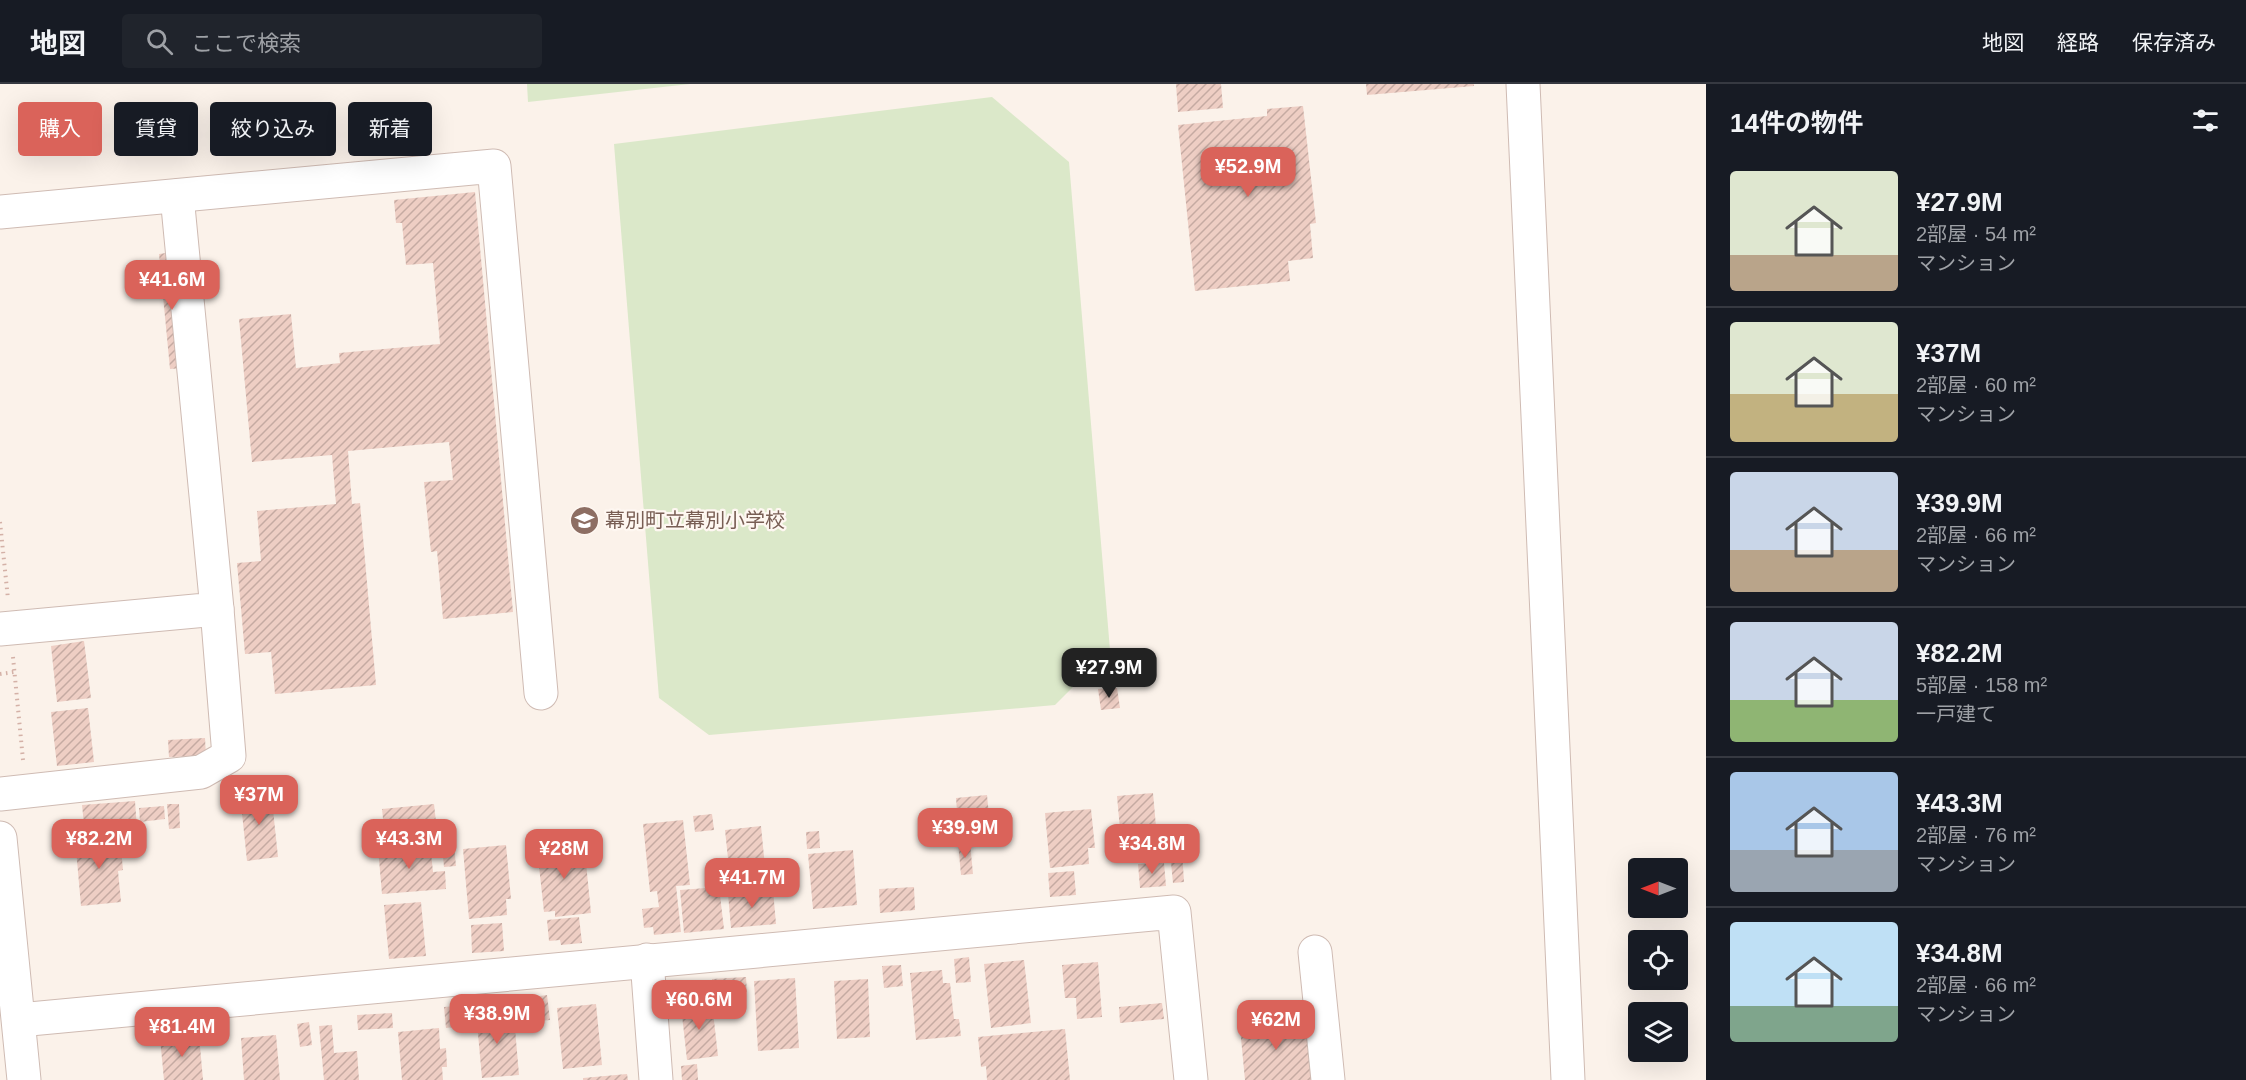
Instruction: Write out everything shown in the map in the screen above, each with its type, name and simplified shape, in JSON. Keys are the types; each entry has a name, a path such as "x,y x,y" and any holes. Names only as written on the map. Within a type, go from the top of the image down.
{"street":[{"path":"1523,84 1568,1080"},
{"path":"0,212 494,166 541,693"},
{"path":"0,794 201,772 229,756 177,196"},
{"path":"0,629 217,609"},
{"path":"0,838 24,1080"},
{"path":"19,1020 1174,912 1191,1080"},
{"path":"1315,952 1328,1080"},
{"path":"647,960 656,1080"}],"path":[{"path":"0,674 14,672"}],"green space":[{"path":"527,84 690,84 528,102"},
{"path":"992,97 1069,162 1110,650 1055,705 709,735 659,698 614,144"}],"building":[{"path":"1176,84 1221,84 1223,108 1178,112"},
{"path":"1366,84 1474,84 1474,86 1367,95"},
{"path":"1303,106 1316,223 1310,224 1313,258 1288,261 1290,281 1195,291 1178,125 1267,116 1267,109"},
{"path":"475,192 513,612 443,619 437,551 431,552 424,482 453,480 449,442 348,451 352,504 360,503 376,685 275,694 271,652 245,654 237,563 261,561 257,511 336,504 332,455 252,462 239,319 291,314 296,368 340,363 339,353 440,344 433,263 406,265 402,223 396,223 394,200"},
{"path":"173,252 184,368 170,369 159,254"},
{"path":"84,641 91,698 57,702 51,646"},
{"path":"1117,688 1120,708 1101,710 1098,689"},
{"path":"88,708 94,762 57,766 51,712"},
{"path":"205,738 206,756 169,757 168,740"},
{"path":"271,791 278,857 247,861 240,794"},
{"path":"1153,793 1159,860 1123,863 1117,796"},
{"path":"987,795 991,836 959,838 956,798"},
{"path":"135,801 137,829 85,834 82,805"},
{"path":"167,804 179,804 180,828 169,829"},
{"path":"434,804 436,822 384,828 382,809"},
{"path":"164,806 165,819 140,822 139,808"},
{"path":"1091,809 1095,848 1088,848 1089,864 1050,868 1045,813"},
{"path":"712,814 714,830 695,832 693,816"},
{"path":"683,820 690,885 676,886 681,932 654,935 653,927 644,928 642,909 659,907 657,891 650,892 643,824"},
{"path":"761,826 767,887 725,891 723,868 729,868 725,830"},
{"path":"819,831 820,848 807,849 806,832"},
{"path":"114,835 115,848 121,848 123,870 118,871 121,902 81,906 75,838"},
{"path":"453,835 456,866 444,867 441,836"},
{"path":"430,843 433,872 445,871 446,889 382,894 378,848"},
{"path":"584,843 591,913 555,917 555,911 544,912 537,848"},
{"path":"958,843 970,843 973,874 961,875"},
{"path":"506,845 511,899 506,899 507,915 469,919 463,849"},
{"path":"853,850 857,905 813,909 808,854"},
{"path":"1182,851 1184,882 1173,883 1170,852"},
{"path":"1164,863 1166,886 1140,888 1138,864"},
{"path":"1074,871 1076,895 1050,897 1048,873"},
{"path":"719,887 724,929 684,933 680,890"},
{"path":"914,887 915,910 880,913 879,889"},
{"path":"773,890 776,924 731,928 728,894"},
{"path":"421,902 426,956 389,959 384,905"},
{"path":"579,917 582,943 561,945 560,940 549,941 547,920"},
{"path":"502,923 504,951 472,953 471,925"},
{"path":"969,957 971,982 956,983 954,959"},
{"path":"1024,960 1031,1023 991,1028 984,964"},
{"path":"1098,962 1102,1017 1077,1019 1076,998 1065,998 1062,965"},
{"path":"901,965 903,986 884,988 882,966"},
{"path":"942,970 943,983 950,983 954,1019 959,1019 961,1036 916,1040 910,973"},
{"path":"746,977 747,992 713,994 712,979"},
{"path":"795,978 799,1048 758,1051 754,981"},
{"path":"868,979 870,1037 837,1039 834,981"},
{"path":"547,995 550,1020 519,1023 517,999"},
{"path":"712,1003 718,1056 687,1060 681,1006"},
{"path":"1162,1003 1164,1019 1120,1023 1119,1007"},
{"path":"596,1004 602,1065 563,1069 557,1008"},
{"path":"467,1005 469,1025 446,1028 444,1007"},
{"path":"497,1010 498,1018 514,1017 519,1075 482,1078 476,1012"},
{"path":"392,1013 393,1028 358,1030 357,1015"},
{"path":"1268,1018 1269,1024 1306,1020 1312,1080 1245,1080 1240,1028 1259,1026 1259,1019"},
{"path":"309,1022 312,1045 300,1047 297,1024"},
{"path":"332,1025 334,1053 357,1051 359,1080 324,1080 319,1026"},
{"path":"439,1028 440,1049 446,1048 447,1067 442,1067 443,1080 402,1080 398,1032"},
{"path":"1065,1029 1070,1080 987,1080 986,1066 981,1067 978,1037"},
{"path":"199,1035 203,1080 164,1080 160,1038"},
{"path":"276,1035 280,1080 244,1080 241,1038"},
{"path":"697,1064 698,1080 682,1080 681,1066"},
{"path":"627,1074 628,1080 583,1080 583,1078"}],"place":[{"name":"幕別町立幕別小学校","path":"584,520"}]}
